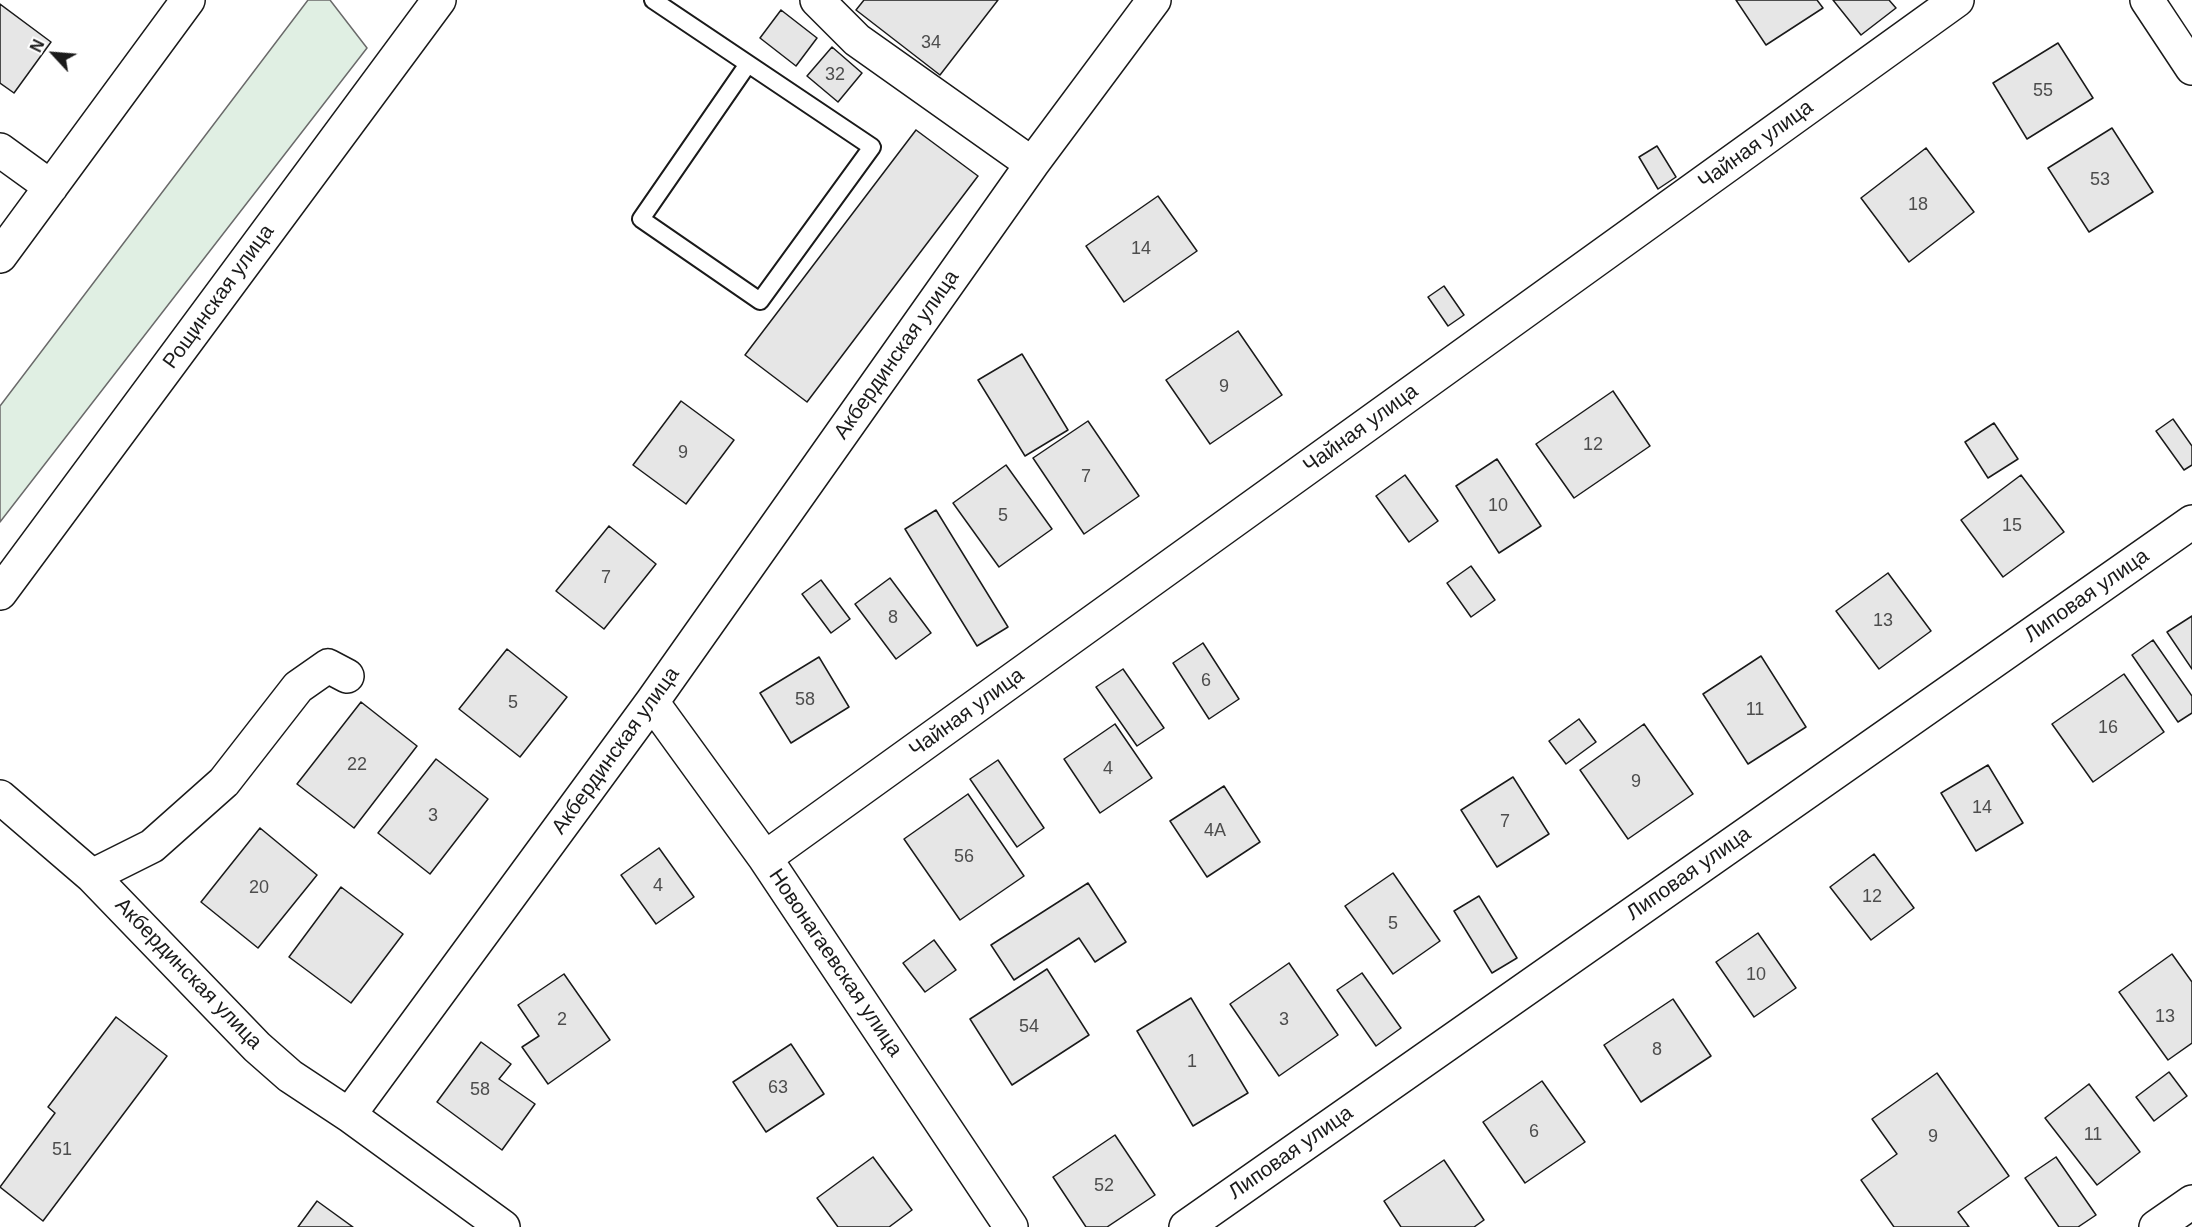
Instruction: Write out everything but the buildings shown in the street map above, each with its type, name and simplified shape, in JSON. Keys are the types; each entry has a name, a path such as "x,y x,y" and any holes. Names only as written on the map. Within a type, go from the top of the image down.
{"street":[{"path":"0,256 188,0"},
{"name":"Рощинская улица","path":"0,593 439,0"},
{"path":"818,0 857,40 1032,164"},
{"name":"Акбердинская улица","path":"0,797 92,876 257,1047 290,1076 349,1115 652,702 1032,164 1154,0"},
{"name":"Чайная улица","path":"765,858 1957,0"},
{"path":"2147,0 2192,68"},
{"path":"0,150 51,187"},
{"name":"Липовая улица","path":"1186,1227 2192,522"},
{"path":"92,876 152,846 224,782 298,687 328,666 347,676"},
{"name":"Новонагаевская улица","path":"652,702 765,858 1011,1227"},
{"path":"349,1115 503,1227"},
{"path":"2156,1227 2192,1202"}],"lane":[{"path":"653,0 872,147 760,301 640,219 748,64"}],"green space":[{"path":"308,0 330,0 367,48 0,522 0,406"}]}
